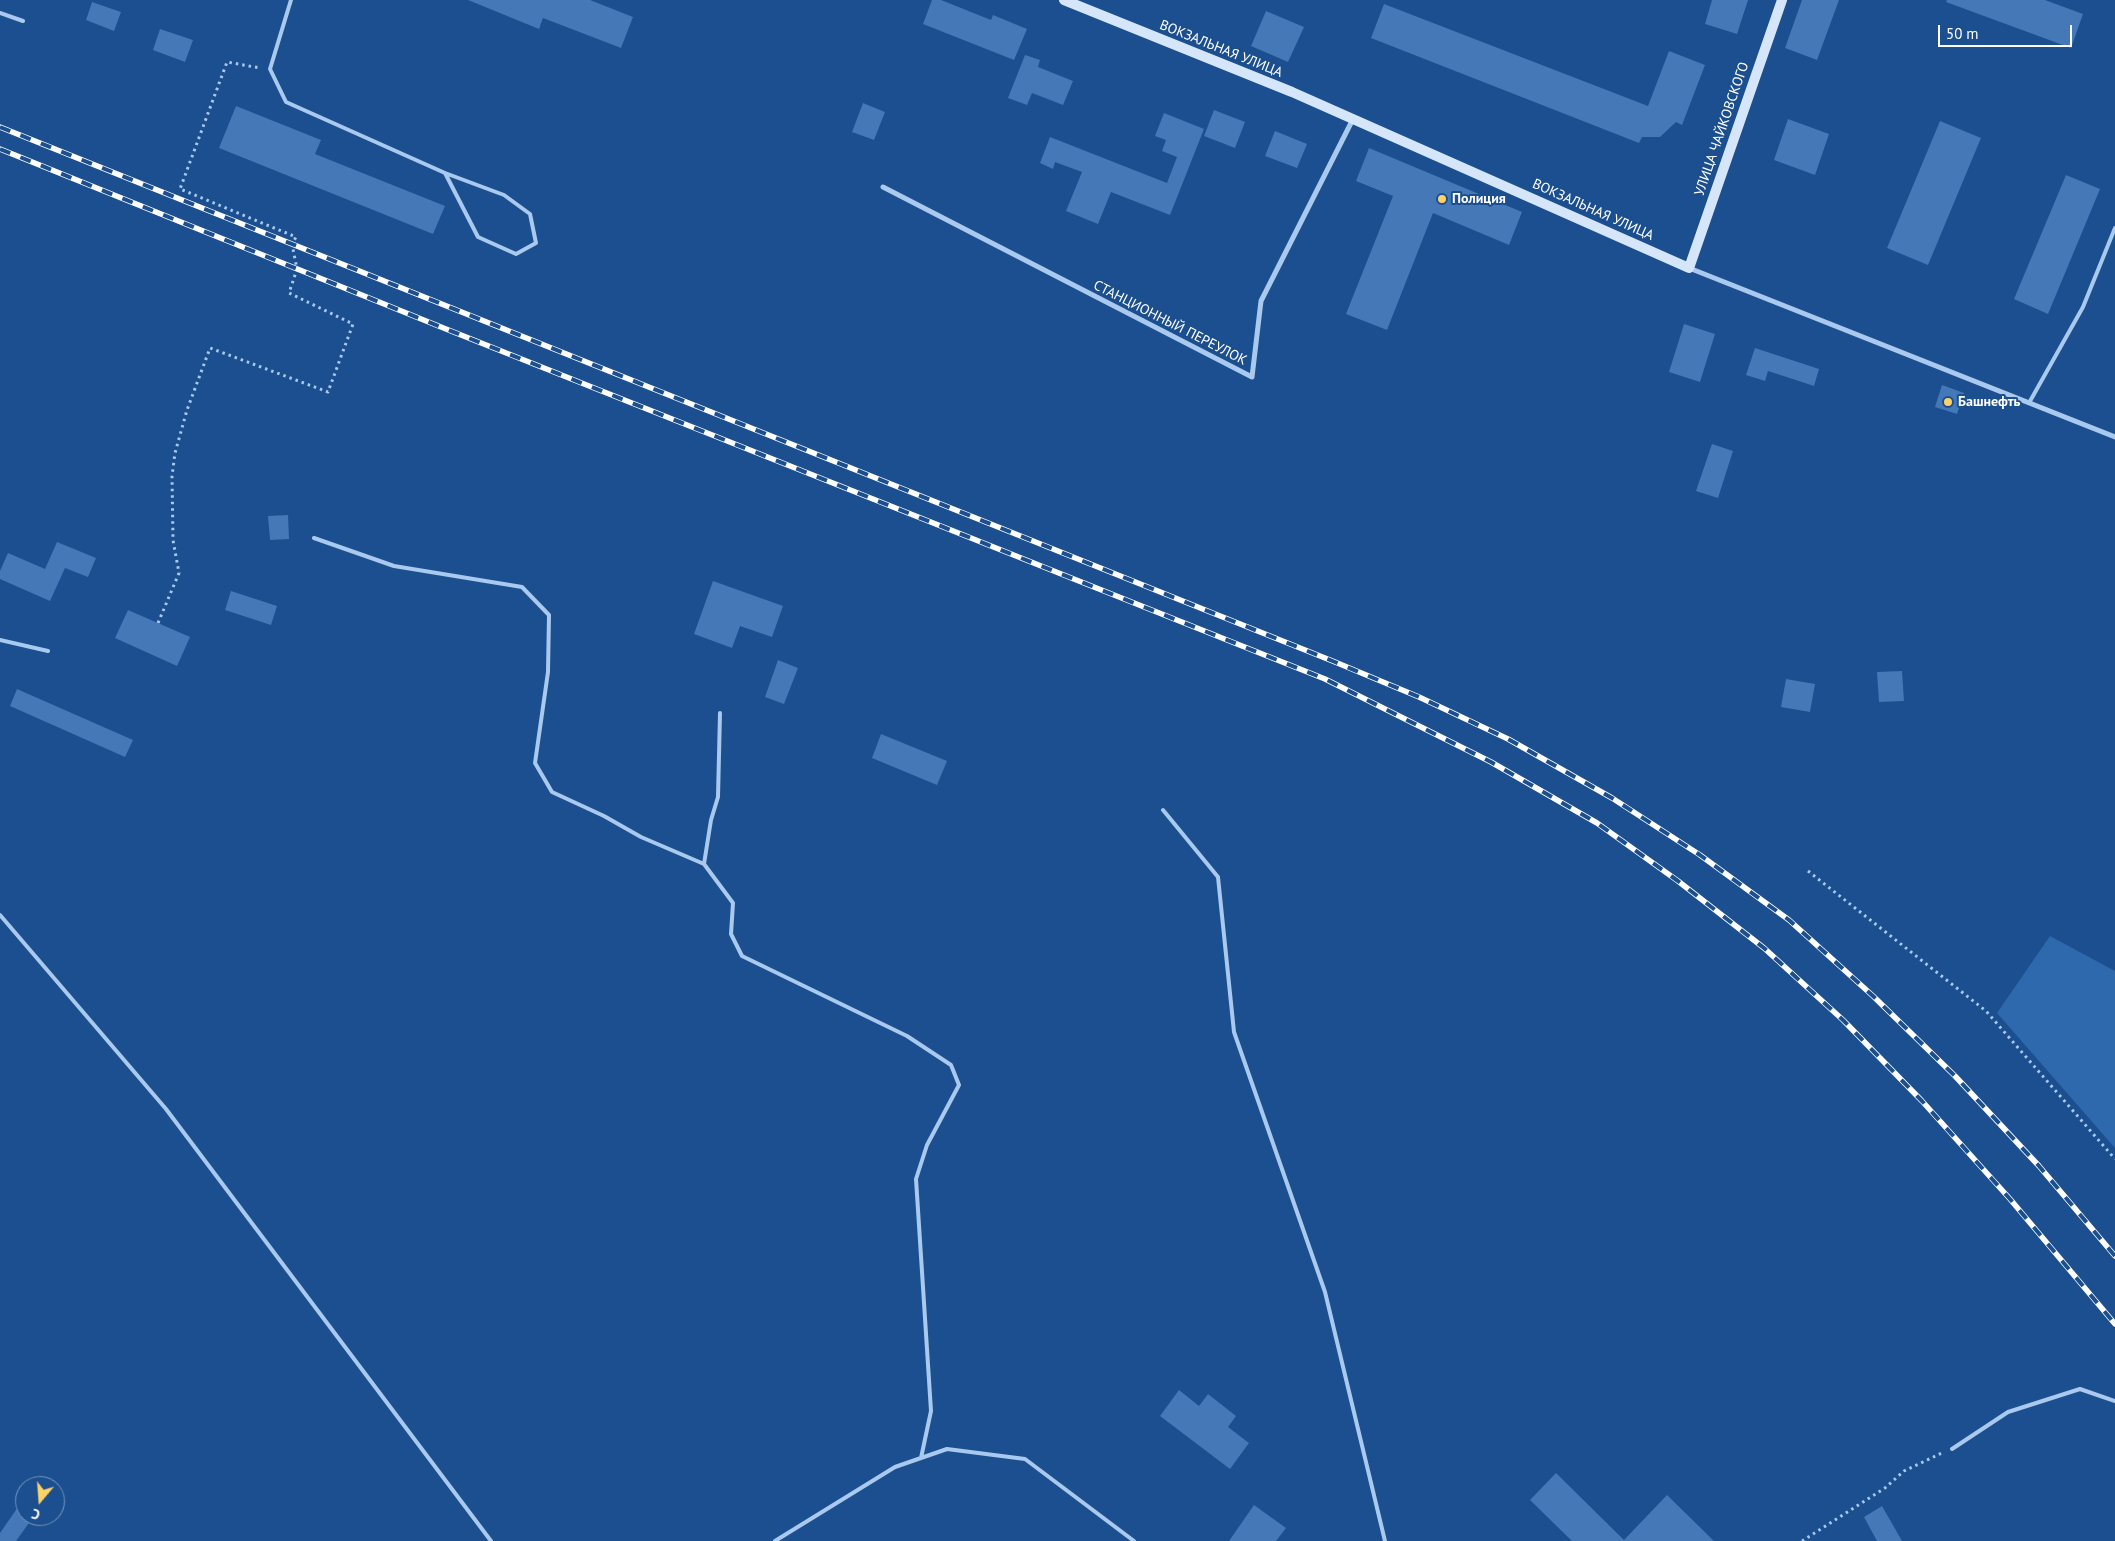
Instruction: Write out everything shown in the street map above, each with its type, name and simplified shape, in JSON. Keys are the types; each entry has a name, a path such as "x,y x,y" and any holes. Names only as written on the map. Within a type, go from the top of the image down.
{"street":[{"name":"ВОКЗАЛЬНАЯ УЛИЦА","path":"1064,0 1292,92 1689,268 2115,437"},
{"name":"УЛИЦА ЧАЙКОВСКОГО","path":"1689,268 1782,0"},
{"name":"СТАНЦИОННЫЙ ПЕРЕУЛОК","path":"883,187 1252,377 1261,301 1353,119"}],"lane":[{"path":"291,0 270,70 286,102 445,173 504,194 530,214 536,243 516,254 478,237 445,173"},
{"path":"0,13 23,21"},
{"path":"2028,403 2083,307 2115,228"},
{"path":"314,538 394,566 522,588 549,615 548,672 535,763 552,792 604,816 641,837 704,864 733,903 731,934 742,956 907,1036 951,1065 959,1085 927,1145 916,1179 932,1411 921,1458"},
{"path":"0,640 48,651"},
{"path":"704,864 711,820 718,797 720,712"},
{"path":"1163,810 1218,878 1234,1032 1325,1292 1385,1541"},
{"path":"0,915 166,1109 491,1541"},
{"path":"1952,1449 2008,1412 2080,1389 2115,1401"},
{"path":"775,1541 895,1467 948,1449 1026,1459 1134,1541"}],"path":[{"path":"158,623 179,573 173,540 172,476 175,453 187,410 210,348 328,392 353,324 289,293 297,269 292,244 296,237 180,188 226,62 270,70"},
{"path":"1808,871 1986,1011 2115,1159"},
{"path":"1802,1541 1885,1488 1904,1471 1952,1449"}],"shaded area":[{"path":"2050,936 2115,971 2115,1148 1997,1013"}],"building":[{"path":"468,0 590,0 633,17 621,48 543,18 539,29"},
{"path":"932,0 941,0 991,20 993,15 1027,29 1014,60 923,24"},
{"path":"1712,0 1748,0 1737,34 1705,24"},
{"path":"1802,0 1839,0 1817,60 1785,48"},
{"path":"1947,0 2045,0 2083,14 2071,48 1946,2"},
{"path":"92,2 121,12 114,31 86,20"},
{"path":"1384,4 1648,106 1669,51 1705,65 1682,125 1676,122 1660,137 1642,137 1639,143 1371,38"},
{"path":"1266,11 1304,27 1288,62 1251,46"},
{"path":"160,29 193,40 185,62 153,50"},
{"path":"1025,55 1040,60 1038,67 1073,81 1063,105 1032,93 1027,105 1008,98"},
{"path":"863,103 885,112 874,140 852,132"},
{"path":"236,106 321,140 315,154 445,206 433,234 219,148"},
{"path":"1214,110 1245,122 1235,148 1204,136"},
{"path":"1164,113 1204,129 1170,215 1111,192 1098,224 1066,211 1082,172 1055,162 1053,169 1040,163 1050,137 1167,183 1177,157 1162,151 1166,140 1155,136"},
{"path":"1788,119 1829,134 1815,175 1774,160"},
{"path":"1940,121 1981,138 1928,265 1887,248"},
{"path":"1275,131 1307,144 1297,168 1265,156"},
{"path":"1369,148 1522,212 1509,245 1433,213 1387,330 1346,314 1393,196 1356,181"},
{"path":"2066,175 2100,189 2048,314 2014,299"},
{"path":"1684,324 1715,334 1700,382 1669,372"},
{"path":"1755,348 1819,369 1814,386 1768,371 1765,381 1746,375"},
{"path":"1942,385 1964,393 1957,414 1935,407"},
{"path":"1712,444 1733,451 1718,498 1696,491"},
{"path":"288,515 289,539 270,540 268,516"},
{"path":"57,542 96,558 88,577 65,568 50,601 0,579 0,571 8,553 45,569"},
{"path":"713,581 783,606 772,637 740,626 732,648 694,634"},
{"path":"231,591 277,606 271,625 225,610"},
{"path":"128,610 190,637 177,666 115,638"},
{"path":"778,660 798,668 784,704 765,697"},
{"path":"1902,671 1904,701 1879,702 1877,672"},
{"path":"1786,679 1815,684 1810,712 1781,707"},
{"path":"17,689 133,740 125,757 10,706"},
{"path":"881,734 947,761 937,785 872,758"},
{"path":"1179,1390 1199,1406 1208,1394 1236,1416 1228,1427 1249,1443 1230,1469 1160,1416"},
{"path":"1556,1473 1624,1540 1667,1495 1714,1541 1572,1541 1530,1500"},
{"path":"1254,1505 1286,1528 1276,1541 1229,1541"},
{"path":"1882,1506 1902,1541 1877,1541 1864,1517"},
{"path":"15,1511 15,1526 27,1526 16,1541 0,1541 0,1533"}],"railway":[{"path":"0,127 1335,662 1419,697 1508,739 1612,798 1700,855 1789,920 1873,996 1955,1076 2039,1166 2115,1256"},
{"path":"0,149 1325,679 1491,762 1597,823 1678,881 1764,948 1843,1020 1922,1101 2010,1199 2115,1324"}],"place":[{"name":"Полиция","path":"1442,199"},
{"name":"Башнефть","path":"1948,402"}]}
